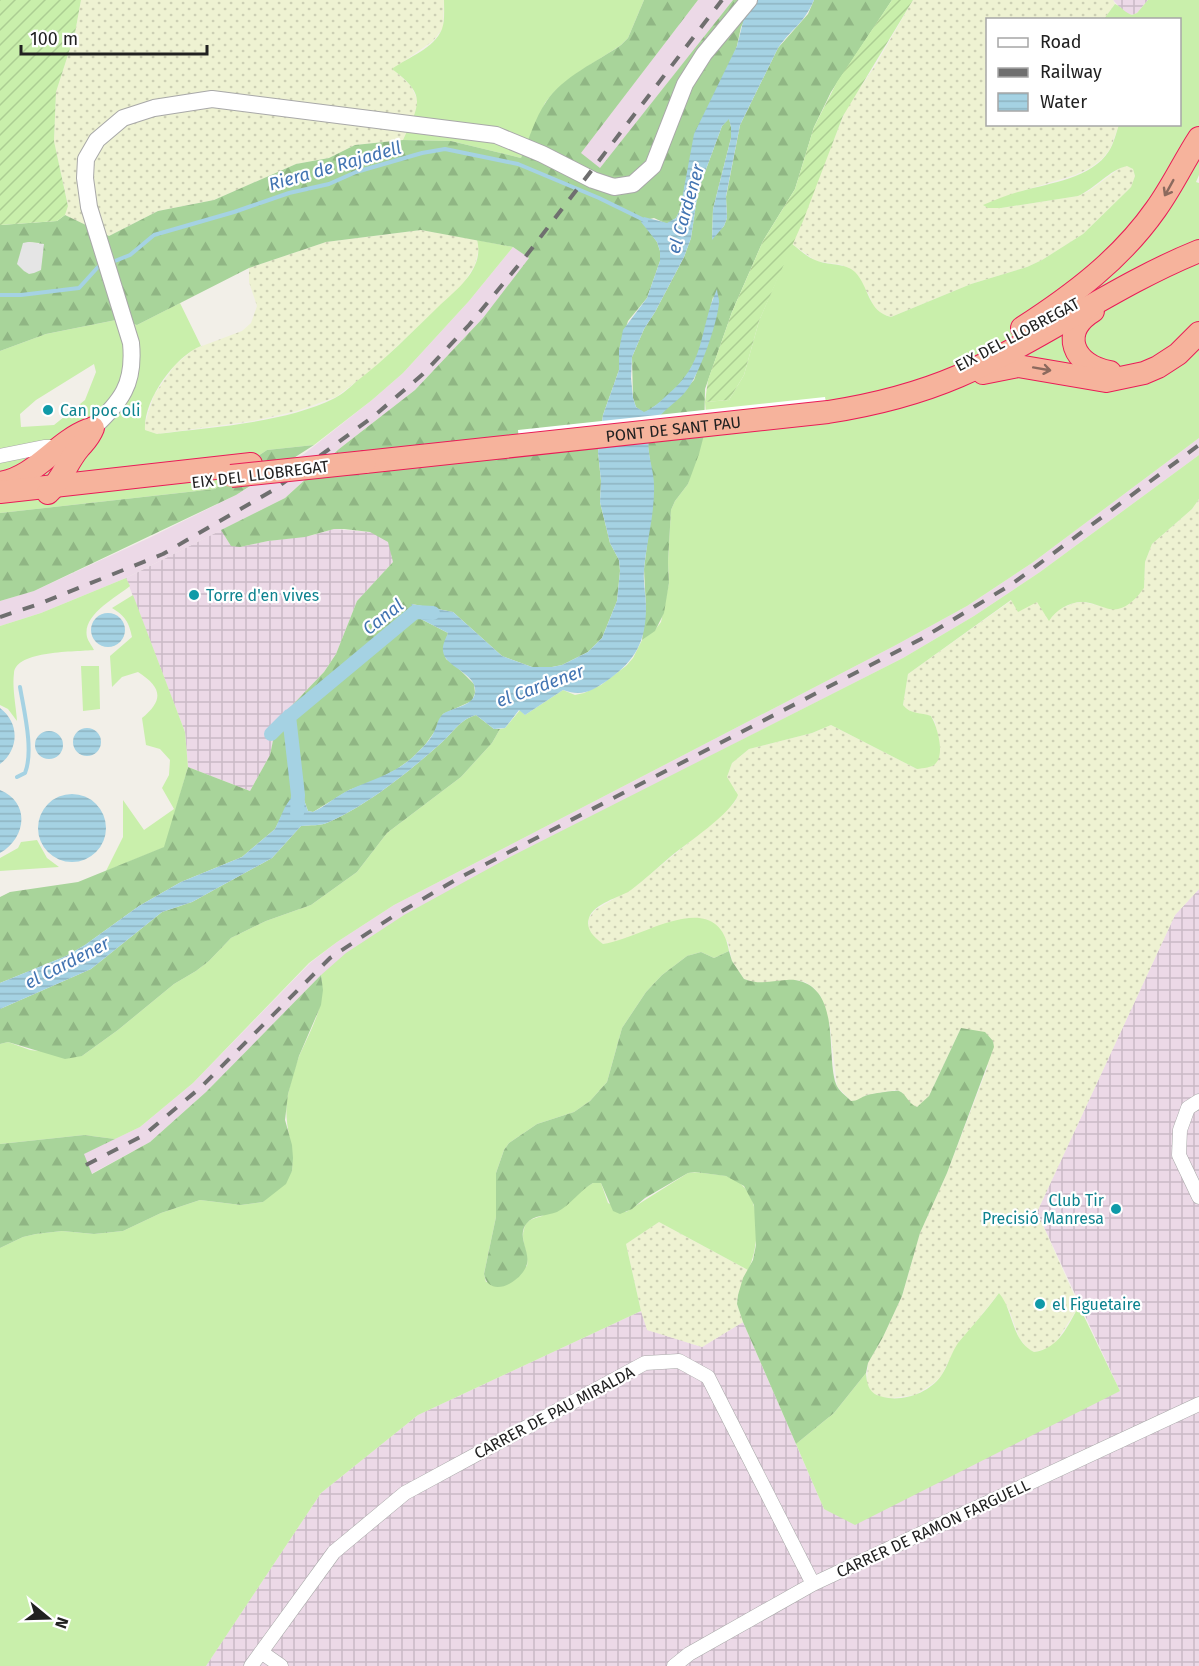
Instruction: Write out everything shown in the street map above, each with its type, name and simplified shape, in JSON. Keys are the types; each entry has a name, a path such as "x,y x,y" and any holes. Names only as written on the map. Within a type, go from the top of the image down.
{"highway":[{"path":"998,343 1065,299 1123,249 1156,210 1199,138"},
{"name":"EIX DEL LLOBREGAT","path":"827,408 920,381 961,365 998,343 1025,332 1141,268 1199,241"},
{"name":"EIX DEL LLOBREGAT","path":"827,408 872,405 925,390 961,375 1159,269 1199,251"},
{"path":"1129,375 1103,371 1083,362 1077,354 1075,331 1080,321 1090,313 1143,284 1159,269"},
{"path":"925,390 946,389 983,373 1018,366 1099,380 1129,375 1158,367 1184,350 1199,333"},
{"name":"PONT DE SANT PAU","path":"519,441 827,408"},
{"path":"0,483 21,478 79,433 90,434"},
{"path":"0,498 49,493 90,434"},
{"path":"90,434 88,471 102,486"},
{"name":"EIX DEL LLOBREGAT","path":"102,486 231,476 370,457 519,441"},
{"path":"55,450 49,471 50,481 55,486 64,491 102,486"},
{"name":"EIX DEL LLOBREGAT","path":"0,504 102,486 250,465 370,457"},
{"path":"0,492 55,486"}],"street":[{"path":"90,434 121,399 130,378 132,353 126,326 89,207 85,178 86,159 97,140 123,118 154,108 212,99 496,135 614,188 633,183 653,166 685,84 704,54 749,0"},
{"path":"0,456 44,447 55,450"},
{"path":"1199,1101 1188,1108 1180,1130 1179,1155 1199,1197"},
{"name":"CARRER DE PAU MIRALDA","path":"251,1666 334,1552 405,1493 645,1363 679,1361 708,1377 813,1584"},
{"name":"CARRER DE RAMON FARGUELL","path":"674,1666 689,1654 813,1584 1199,1404"},
{"path":"261,1652 281,1666"}],"shaded area":[{"path":"698,0 733,0 600,169 580,154"},
{"path":"1113,0 1148,0 1137,13 1132,15 1125,13"},
{"path":"23,243 44,244 41,270 29,274 17,264"},
{"path":"513,247 530,258 483,318 415,390 339,449 285,498 126,578 41,613 0,626 0,601 34,591 151,537 236,495 304,454 403,373 469,301"},
{"path":"1199,438 1199,455 1040,572 974,616 903,658 695,764 321,975 206,1092 150,1142 91,1174 83,1154 140,1127 193,1083 310,963 337,942 394,905 967,606 1032,563"},
{"path":"334,529 370,532 385,538 391,547 393,562 357,601 336,654 324,672 277,721 270,755 250,791 188,767 185,732 126,578 221,530 231,545 240,547 314,535"},
{"path":"1199,889 1199,1666 206,1666 321,1493 418,1415 641,1311 648,1330 702,1347 743,1322 824,1509 1120,1391 1037,1212 1175,915"}],"green space":[{"path":"0,0 81,0 75,33 56,92 54,141 68,206 65,215 57,221 0,225"},
{"path":"81,0 444,0 443,28 433,41 393,69 411,86 418,101 403,140 355,145 329,158 296,164 214,200 158,211 109,236 65,215 68,205 54,141 56,92 75,33"},
{"path":"444,0 644,0 628,38 571,78 545,103 521,158 451,141 403,140 416,109 416,94 411,86 392,69 427,47 438,36 444,22"},
{"path":"644,0 698,0 581,153 600,168 733,0 756,0 741,27 737,46 688,170 680,210 676,218 667,224 654,218 642,221 657,242 660,261 647,298 628,321 619,350 619,370 603,415 598,452 601,481 600,502 610,543 619,560 620,571 617,601 602,638 588,652 562,665 532,667 502,656 453,612 412,604 419,618 448,633 443,649 446,659 474,684 475,693 472,701 443,714 435,731 411,759 376,780 349,790 313,812 308,811 304,800 296,796 288,803 275,829 242,857 181,882 139,906 66,956 0,983 0,897 10,892 78,882 164,847 188,767 250,791 270,755 277,721 324,672 336,654 357,601 393,562 388,542 370,532 334,529 305,537 240,547 231,546 221,530 285,498 339,449 415,390 483,318 529,258 513,247 421,230 326,242 249,268 137,325 116,320 46,334 0,351 0,225 57,221 65,215 109,236 158,211 214,200 296,164 329,158 355,145 403,140 451,141 521,158 539,115 553,93 571,77 621,45 628,38","holes":["28,242 39,243 41,270"]},
{"path":"814,0 892,0 831,92 814,127 795,189 763,241 732,312 705,389 704,435 699,454 688,484 671,510 669,583 664,613 655,631 642,640 646,608 644,569 654,488 648,447 649,435 657,418 694,380 719,302 713,297 699,352 687,375 666,397 644,413 636,407 633,398 632,357 644,329 684,257 691,238 698,191 722,126 729,118 731,138 713,209 712,239 724,226 727,218 726,197 740,125 778,48 808,14"},
{"path":"892,0 913,0 843,116 803,221 759,321 744,375 729,400 705,402 708,380 732,312 763,241 795,189 814,127 837,82"},
{"path":"913,0 1113,0 1115,4 1105,18 986,18 986,126 1119,126 1110,149 1090,168 984,206 1001,208 1078,196 1089,191 1120,168 1127,166 1133,169 1135,176 1131,187 1083,234 1042,260 1027,267 971,284 891,317 882,314 873,306 869,295 853,271 842,265 816,261 792,244 847,107 875,66"},
{"path":"1148,0 1199,0 1199,175 1196,182 1199,183 1199,438 1032,563 967,606 394,905 337,942 309,963 193,1083 140,1127 115,1139 84,1135 0,1144 0,1044 8,1042 30,1050 82,1056 174,984 209,961 231,938 266,921 311,905 357,872 387,833 461,777 492,743 500,729 505,728 520,710 525,715 563,690 575,695 584,693 601,685 626,666 642,640 661,622 669,583 671,510 688,484 706,413 705,402 729,400 744,375 759,321 792,244 812,259 851,269 860,278 877,310 891,317 971,284 1027,267 1042,260 1083,234 1126,192 1131,187 1135,176 1133,169 1127,166 1114,171 1078,196 1001,208 988,208 983,205 1012,194 1070,178 1092,168 1109,151 1119,126 1181,126 1181,18 1105,18 1115,4 1127,13 1132,15 1137,13"},
{"path":"421,230 477,240 479,248 475,265 463,284 373,369 336,397 297,411 253,421 157,434 145,430 154,395 175,365 194,349 242,331 251,323 257,306 249,282 249,268 326,242"},
{"path":"477,240 513,247 469,301 403,373 314,445 267,450 237,470 215,489 0,513 0,351 46,334 116,320 137,325 180,303 201,346 181,360 162,381 149,406 145,430 157,434 271,419 315,406 335,398 346,390 389,355 460,286 473,269 478,251","holes":["94,364 96,372 85,400 54,425 21,427 20,414 36,400"]},
{"path":"314,445 236,495 34,591 0,601 0,513 215,489 237,470 267,450"},
{"path":"1199,455 1199,499 1192,509 1152,544 1145,562 1144,588 1129,604 1122,608 1108,609 1078,602 1061,609 1049,621 1037,602 1018,612 1011,600 908,674 903,705 913,712 931,716 936,726 940,746 939,759 934,765 917,769 831,725 812,733 749,749 732,763 727,777 738,795 727,811 631,890 596,908 589,918 590,930 603,944 675,921 694,918 709,921 722,931 729,951 714,958 701,952 687,956 662,975 646,992 622,1028 607,1082 590,1101 574,1112 537,1124 509,1143 504,1150 496,1173 496,1217 484,1274 486,1282 527,1266 523,1234 525,1225 552,1211 593,1183 601,1183 608,1203 626,1212 688,1173 694,1172 720,1175 739,1182 753,1202 757,1226 755,1250 748,1270 659,1222 626,1244 641,1311 418,1415 321,1493 206,1666 0,1666 0,1248 23,1237 36,1234 62,1231 94,1234 123,1231 161,1213 200,1200 241,1205 263,1202 292,1171 286,1114 289,1089 298,1059 320,1006 321,975 346,953 404,915 508,858 903,658 974,616 1040,572"},
{"path":"1199,499 1199,889 1175,915 1037,1212 1079,1306 1056,1342 1050,1348 1034,1352 1028,1349 1019,1338 1010,1312 999,1293 956,1347 941,1376 934,1383 915,1395 881,1397 871,1392 867,1383 868,1363 902,1296 920,1233 947,1173 988,1066 961,1028 929,1096 917,1107 911,1105 901,1092 896,1090 866,1095 857,1101 851,1101 837,1086 830,1026 821,997 814,988 805,982 796,980 764,984 744,979 732,961 728,942 688,918 647,930 615,943 603,944 594,938 588,928 589,918 595,910 637,885 733,804 736,800 736,790 731,786 727,777 732,763 749,749 812,733 831,725 917,769 940,748 935,722 931,716 915,713 903,705 908,674 1012,600 1037,601 1055,611 1074,603 1083,602 1114,609 1144,588 1145,562 1152,544 1192,509"},
{"path":"126,578 130,586 94,614 90,621 87,637 94,650 35,656 17,665 14,673 14,691 17,721 8,709 0,705 0,626 41,613"},
{"path":"133,595 185,732 188,767 165,847 106,871 123,837 123,800 144,830 174,809 162,788 169,775 170,760 160,749 146,745 142,718 157,699 155,688 138,672 122,677 112,687 110,656 132,637 126,620 112,608"},
{"path":"81,666 99,666 100,709 83,711"},
{"path":"476,715 494,729 500,729 492,743 461,777 387,833 357,872 311,905 266,921 231,938 209,961 174,984 82,1056 65,1059 8,1042 0,1044 0,1009 91,969 162,912 192,902 272,858 301,826 326,823 358,807 415,765 461,723"},
{"path":"37,840 47,858 59,867 0,871 0,858 18,848 21,842"},
{"path":"729,951 732,961 744,979 760,982 796,980 815,989 827,1013 836,1084 851,1101 871,1094 899,1091 917,1107 929,1096 961,1028 985,1032 993,1041 994,1047 947,1173 920,1233 902,1296 868,1363 866,1373 834,1413 796,1444 737,1304 743,1278 753,1260 756,1245 754,1205 744,1186 726,1176 688,1173 645,1198 632,1209 620,1214 613,1211 601,1183 593,1183 562,1209 533,1218 527,1223 523,1238 527,1264 519,1277 513,1282 498,1287 487,1282 484,1274 496,1217 496,1173 504,1150 509,1143 537,1124 574,1112 590,1101 607,1082 622,1028 646,992 662,975 687,956 701,952 714,958"},
{"path":"321,975 323,990 321,1005 299,1056 288,1094 285,1120 293,1158 292,1171 286,1184 263,1202 241,1205 200,1200 161,1213 123,1231 94,1234 62,1231 36,1234 23,1237 0,1248 0,1144 84,1135 115,1139 84,1154 92,1174 150,1142 206,1092"},
{"path":"659,1222 748,1270 738,1295 737,1304 743,1322 702,1347 647,1330 626,1244"},
{"path":"999,1293 1008,1308 1021,1341 1034,1352 1050,1346 1062,1335 1079,1306 1120,1391 855,1525 824,1509 796,1444 834,1413 866,1373 870,1388 875,1394 883,1397 907,1397 930,1387 941,1376 958,1343"}],"water":[{"name":"el Cardener","path":"756,0 814,0 801,21 778,48 740,125 726,196 727,218 724,226 712,240 713,209 731,138 729,119 722,126 698,191 691,238 684,257 644,329 632,357 633,398 636,407 644,412 661,401 689,371 700,346 717,289 718,311 707,348 696,374 681,397 655,422 649,436 654,496 644,571 646,619 638,649 618,673 597,687 581,693 563,690 525,715 519,710 505,728 494,729 476,715 470,717 401,776 358,807 326,823 301,826 272,858 192,902 162,912 91,969 0,1009 0,983 66,956 139,906 181,882 242,857 275,829 291,798 300,796 308,811 313,812 344,792 399,768 428,742 442,715 470,701 475,693 472,680 449,662 443,651 448,633 419,618 411,604 453,612 502,656 532,667 562,665 588,652 602,638 617,601 620,571 619,560 610,543 600,502 601,481 598,452 603,415 619,370 619,350 623,330 647,298 660,261 657,242 641,222 644,217 667,223 676,218 680,210 694,134 737,46 744,18"},
{"path":"108,613 120,618 125,630 120,642 108,647 96,642 91,630 96,618"},
{"path":"0,708 11,721 15,736 11,751 0,764"},
{"path":"87,728 97,732 101,742 97,752 87,756 77,752 73,742 77,732"},
{"path":"49,731 59,735 63,745 59,755 49,759 39,755 35,745 39,735"},
{"path":"0,790 17,803 21,821 20,830 15,839 0,853"},
{"path":"72,794 85,797 96,804 103,815 106,828 103,841 96,852 85,859 72,862 59,859 48,852 41,841 38,828 41,815 48,804 59,797"}],"pier":[{"path":"825,397 828,412 520,453 518,430"}],"waterway":[{"name":"Riera de Rajadell","path":"110,263 130,255 154,235 234,212 289,193 329,184 356,172 422,153 445,149 518,164 599,198 646,221"},
{"name":"Riera de Rajadell","path":"0,295 21,295 79,288 98,267 103,265"},
{"name":"Canal","path":"271,734 415,612 433,613"},
{"path":"17,777 25,773 29,754 20,687"},
{"name":"Canal","path":"289,716 298,795 297,813"}],"railway":[{"path":"0,617 39,604 163,554 275,489 374,416 423,374 469,325 526,256 722,0"},
{"path":"86,1165 144,1135 200,1088 330,958 392,917 457,879 921,639 1012,584 1199,445"}],"place":[{"name":"Can poc oli","path":"48,410"},
{"name":"Torre d'en vives","path":"194,595"},
{"name":"Club Tir Precisió Manresa","path":"1116,1209"},
{"name":"el Figuetaire","path":"1040,1304"}]}
